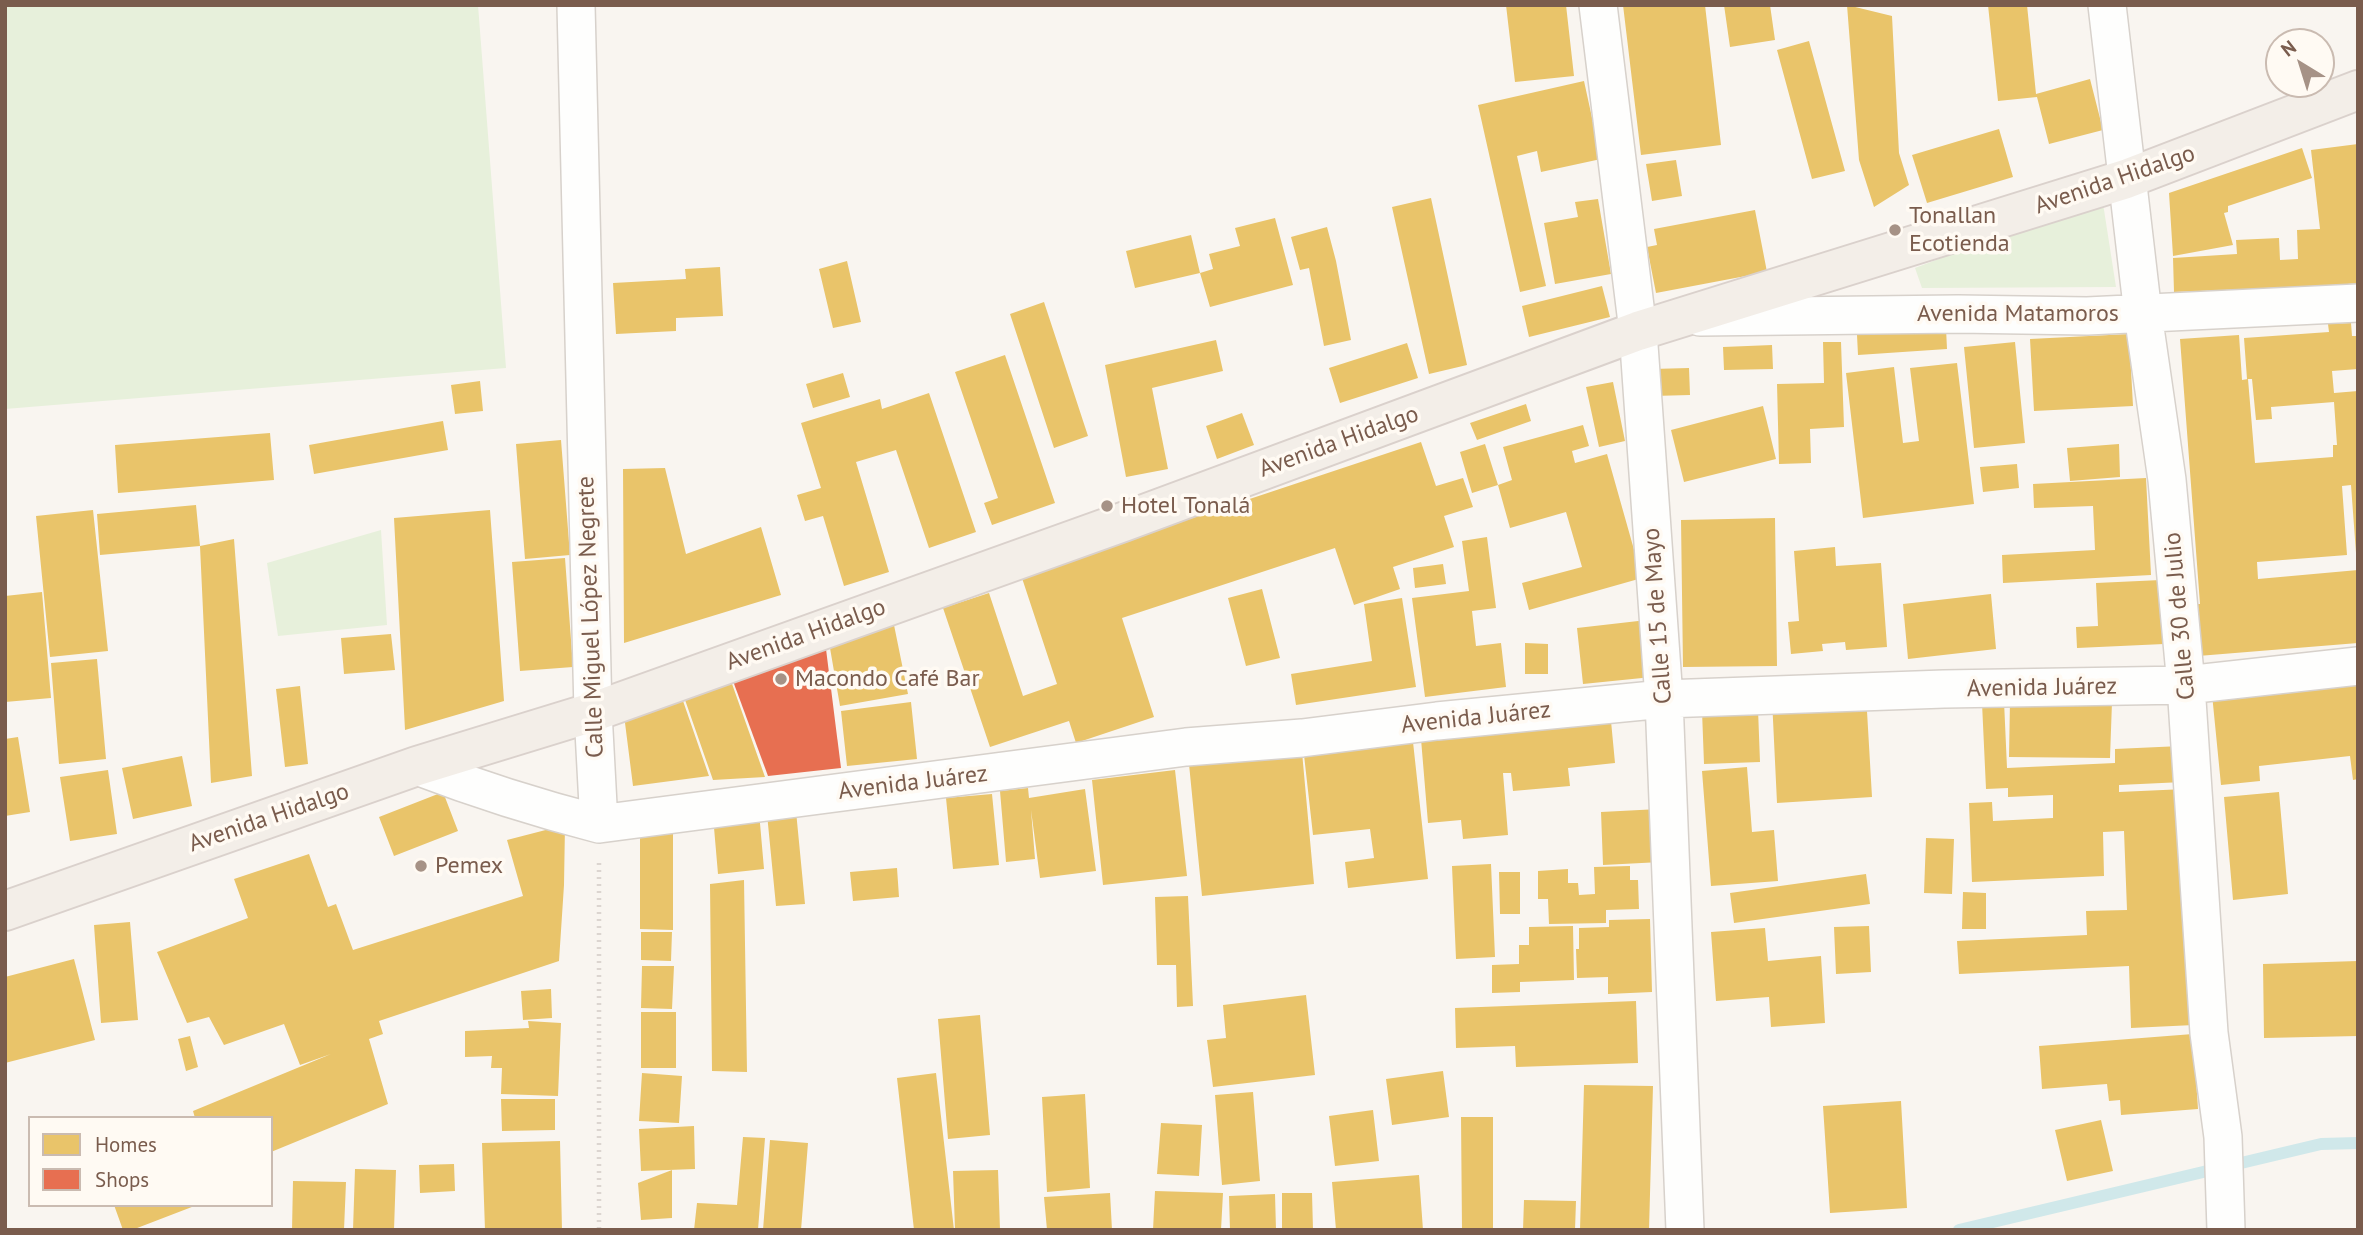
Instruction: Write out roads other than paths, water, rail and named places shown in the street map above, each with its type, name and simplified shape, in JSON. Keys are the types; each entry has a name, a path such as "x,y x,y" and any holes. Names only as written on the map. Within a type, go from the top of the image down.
{"main road":[{"name":"Avenida Hidalgo","path":"5,911 418,766 593,712 1111,527 1678,317 2126,179 2358,90"}],"street":[{"name":"Calle Miguel López Negrete","path":"576,5 593,712 599,824"},
{"name":"Calle 15 de Mayo","path":"1598,5 1638,331 1664,699 1685,1230"},
{"name":"Calle 30 de Julio","path":"2107,5 2143,314 2167,480 2186,685 2210,1033 2223,1137 2226,1230"},
{"name":"Avenida Matamoros","path":"1678,317 2143,314 2358,303"},
{"name":"Avenida Juárez","path":"599,824 1186,747 1302,738 1437,721 1664,699 1944,689 2186,685 2358,666"},
{"path":"418,766 525,805 599,824"}],"waterway":[{"path":"1959,1230 2321,1144 2358,1143"}],"place":[{"name":"Tonallan Ecotienda","path":"1895,230"},
{"name":"Hotel Tonalá","path":"1107,506"},
{"name":"Macondo Café Bar","path":"781,679"},
{"name":"Pemex","path":"421,866"}]}
